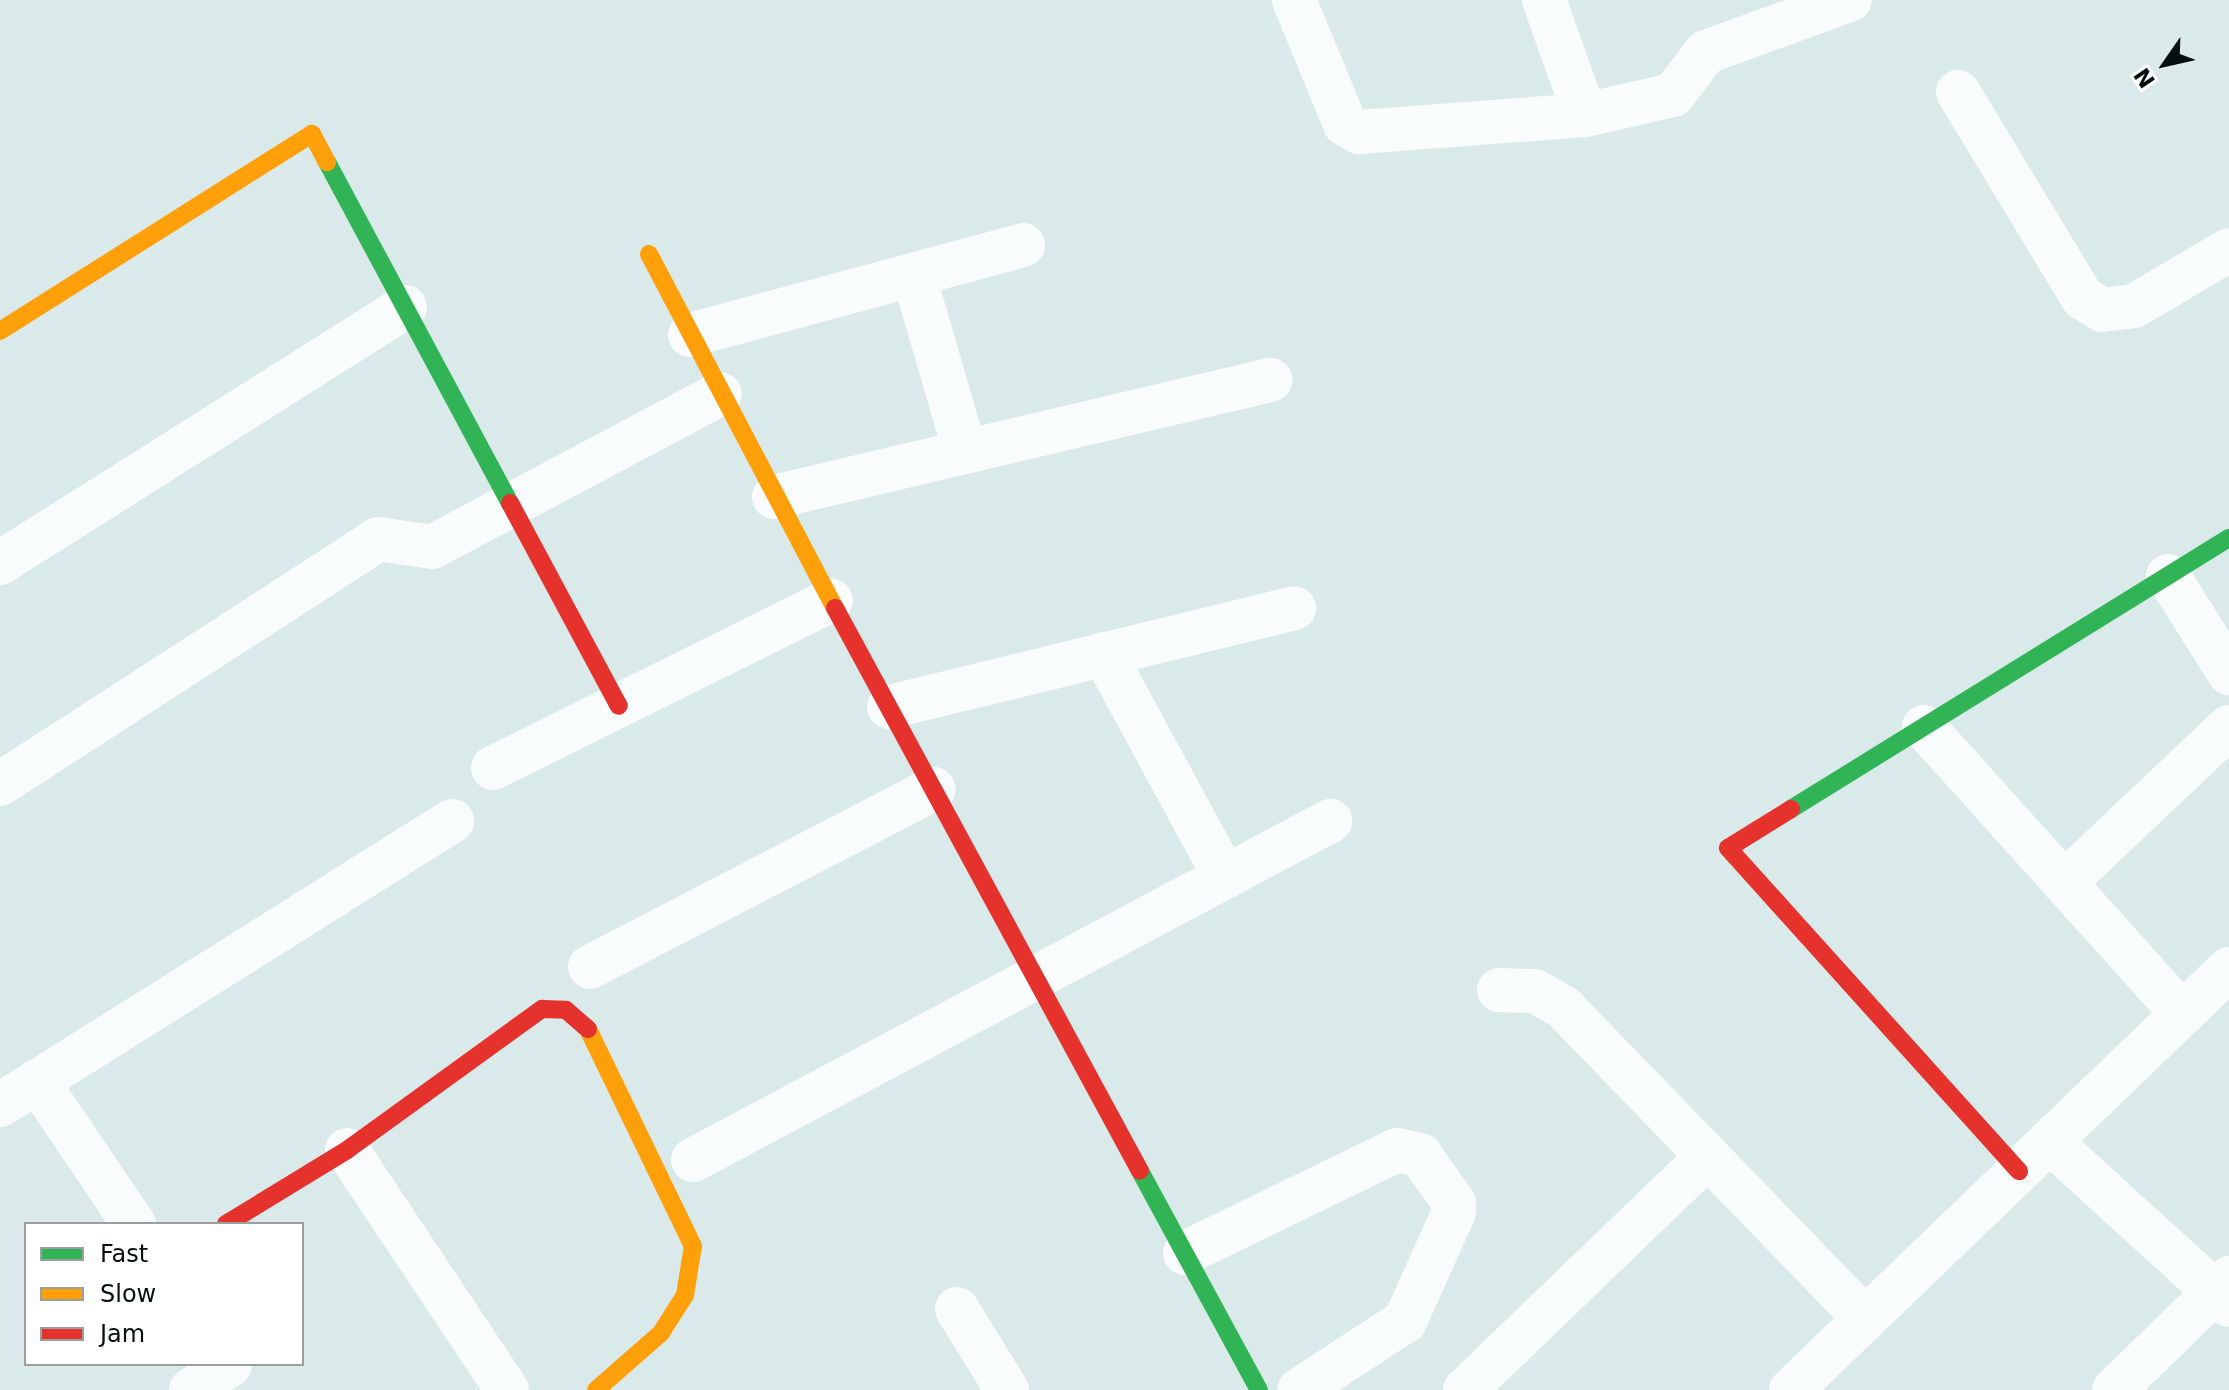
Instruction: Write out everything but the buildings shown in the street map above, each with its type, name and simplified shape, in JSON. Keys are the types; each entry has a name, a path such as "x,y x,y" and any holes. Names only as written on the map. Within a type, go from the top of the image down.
{"street":[{"path":"1294,0 1345,124 1359,132 1585,115 1673,95 1706,52 1784,12 1850,0"},
{"path":"1544,0 1585,115"},
{"path":"1958,92 2083,298 2102,310 2134,306 2229,250"},
{"path":"0,331 312,134 619,706"},
{"path":"690,335 1023,245"},
{"path":"649,254 774,497 1259,1390"},
{"path":"914,276 965,452"},
{"path":"0,563 405,307"},
{"path":"774,497 1270,380"},
{"path":"0,784 378,539 432,547 720,394"},
{"path":"2114,1390 2225,1291 2034,1156 1728,848 2229,538"},
{"path":"2168,576 2229,673"},
{"path":"493,768 831,600"},
{"path":"889,707 1294,608"},
{"path":"1104,654 1225,877"},
{"path":"1924,727 2182,1014"},
{"path":"2064,883 2229,727"},
{"path":"590,967 934,789"},
{"path":"0,1105 452,821"},
{"path":"693,1160 1330,821"},
{"path":"1791,1390 2229,969"},
{"path":"1499,990 1535,991 1564,1008 1865,1319"},
{"path":"229,1222 347,1150 542,1009 566,1010 587,1026 693,1246 685,1295 661,1333 596,1390"},
{"path":"37,1081 133,1222"},
{"path":"347,1150 507,1390"},
{"path":"1185,1253 1397,1150 1420,1155 1454,1203 1454,1212 1405,1321 1299,1390"},
{"path":"1465,1390 1707,1157"},
{"path":"957,1309 1007,1390"},
{"path":"191,1390 227,1366"},
{"path":"231,1366 247,1390"}],"traffic: fast":[{"path":"327,162 510,503"},
{"path":"1791,809 2229,538"},
{"path":"1140,1171 1259,1390"}],"traffic: slow":[{"path":"0,331 312,134 327,162"},
{"path":"649,254 835,608"},
{"path":"588,1029 693,1246 685,1295 661,1333 596,1390"}],"traffic: jam":[{"path":"510,503 619,706"},
{"path":"835,608 1140,1171"},
{"path":"1791,809 1728,848 2019,1171"},
{"path":"229,1222 347,1150 542,1009 566,1010 588,1029"}]}
